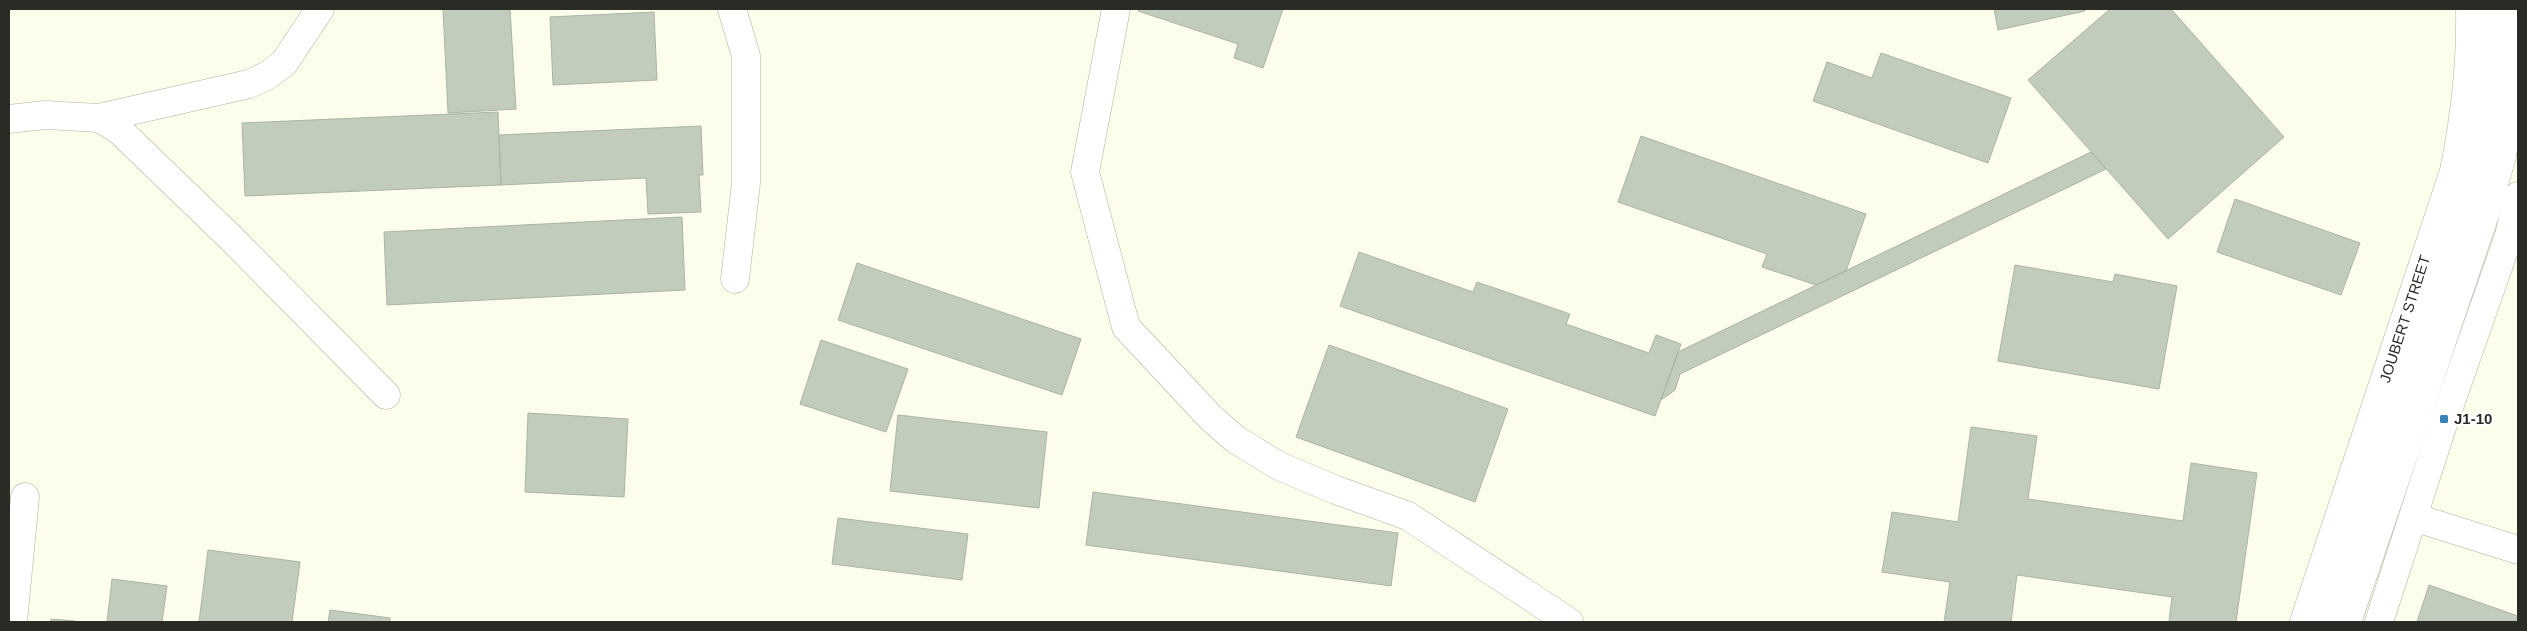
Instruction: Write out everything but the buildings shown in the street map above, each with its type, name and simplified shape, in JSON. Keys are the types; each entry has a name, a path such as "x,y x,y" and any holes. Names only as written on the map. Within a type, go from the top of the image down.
{"main road":[{"path":"9,119 45,115 99,118 249,84 268,75 284,63 320,9"},
{"path":"732,9 746,56 746,183 735,279"},
{"path":"1116,9 1085,172 1126,327 1211,418 1235,439 1280,466 1336,490 1408,516 1569,622"},
{"name":"JOUBERT STREET","path":"2304,622 2454,171 2465,114 2470,42 2470,9"},
{"path":"2327,622 2479,162 2488,114 2492,76 2494,9"},
{"path":"2347,622 2487,208 2502,156 2513,73 2515,9"},
{"path":"99,118 119,130 231,238 386,395"},
{"path":"2379,622 2442,427 2509,236 2518,196"},
{"path":"13,622 25,497"},
{"path":"2413,518 2518,550"}],"place":[{"name":"J1-10","path":"2444,419"}]}
